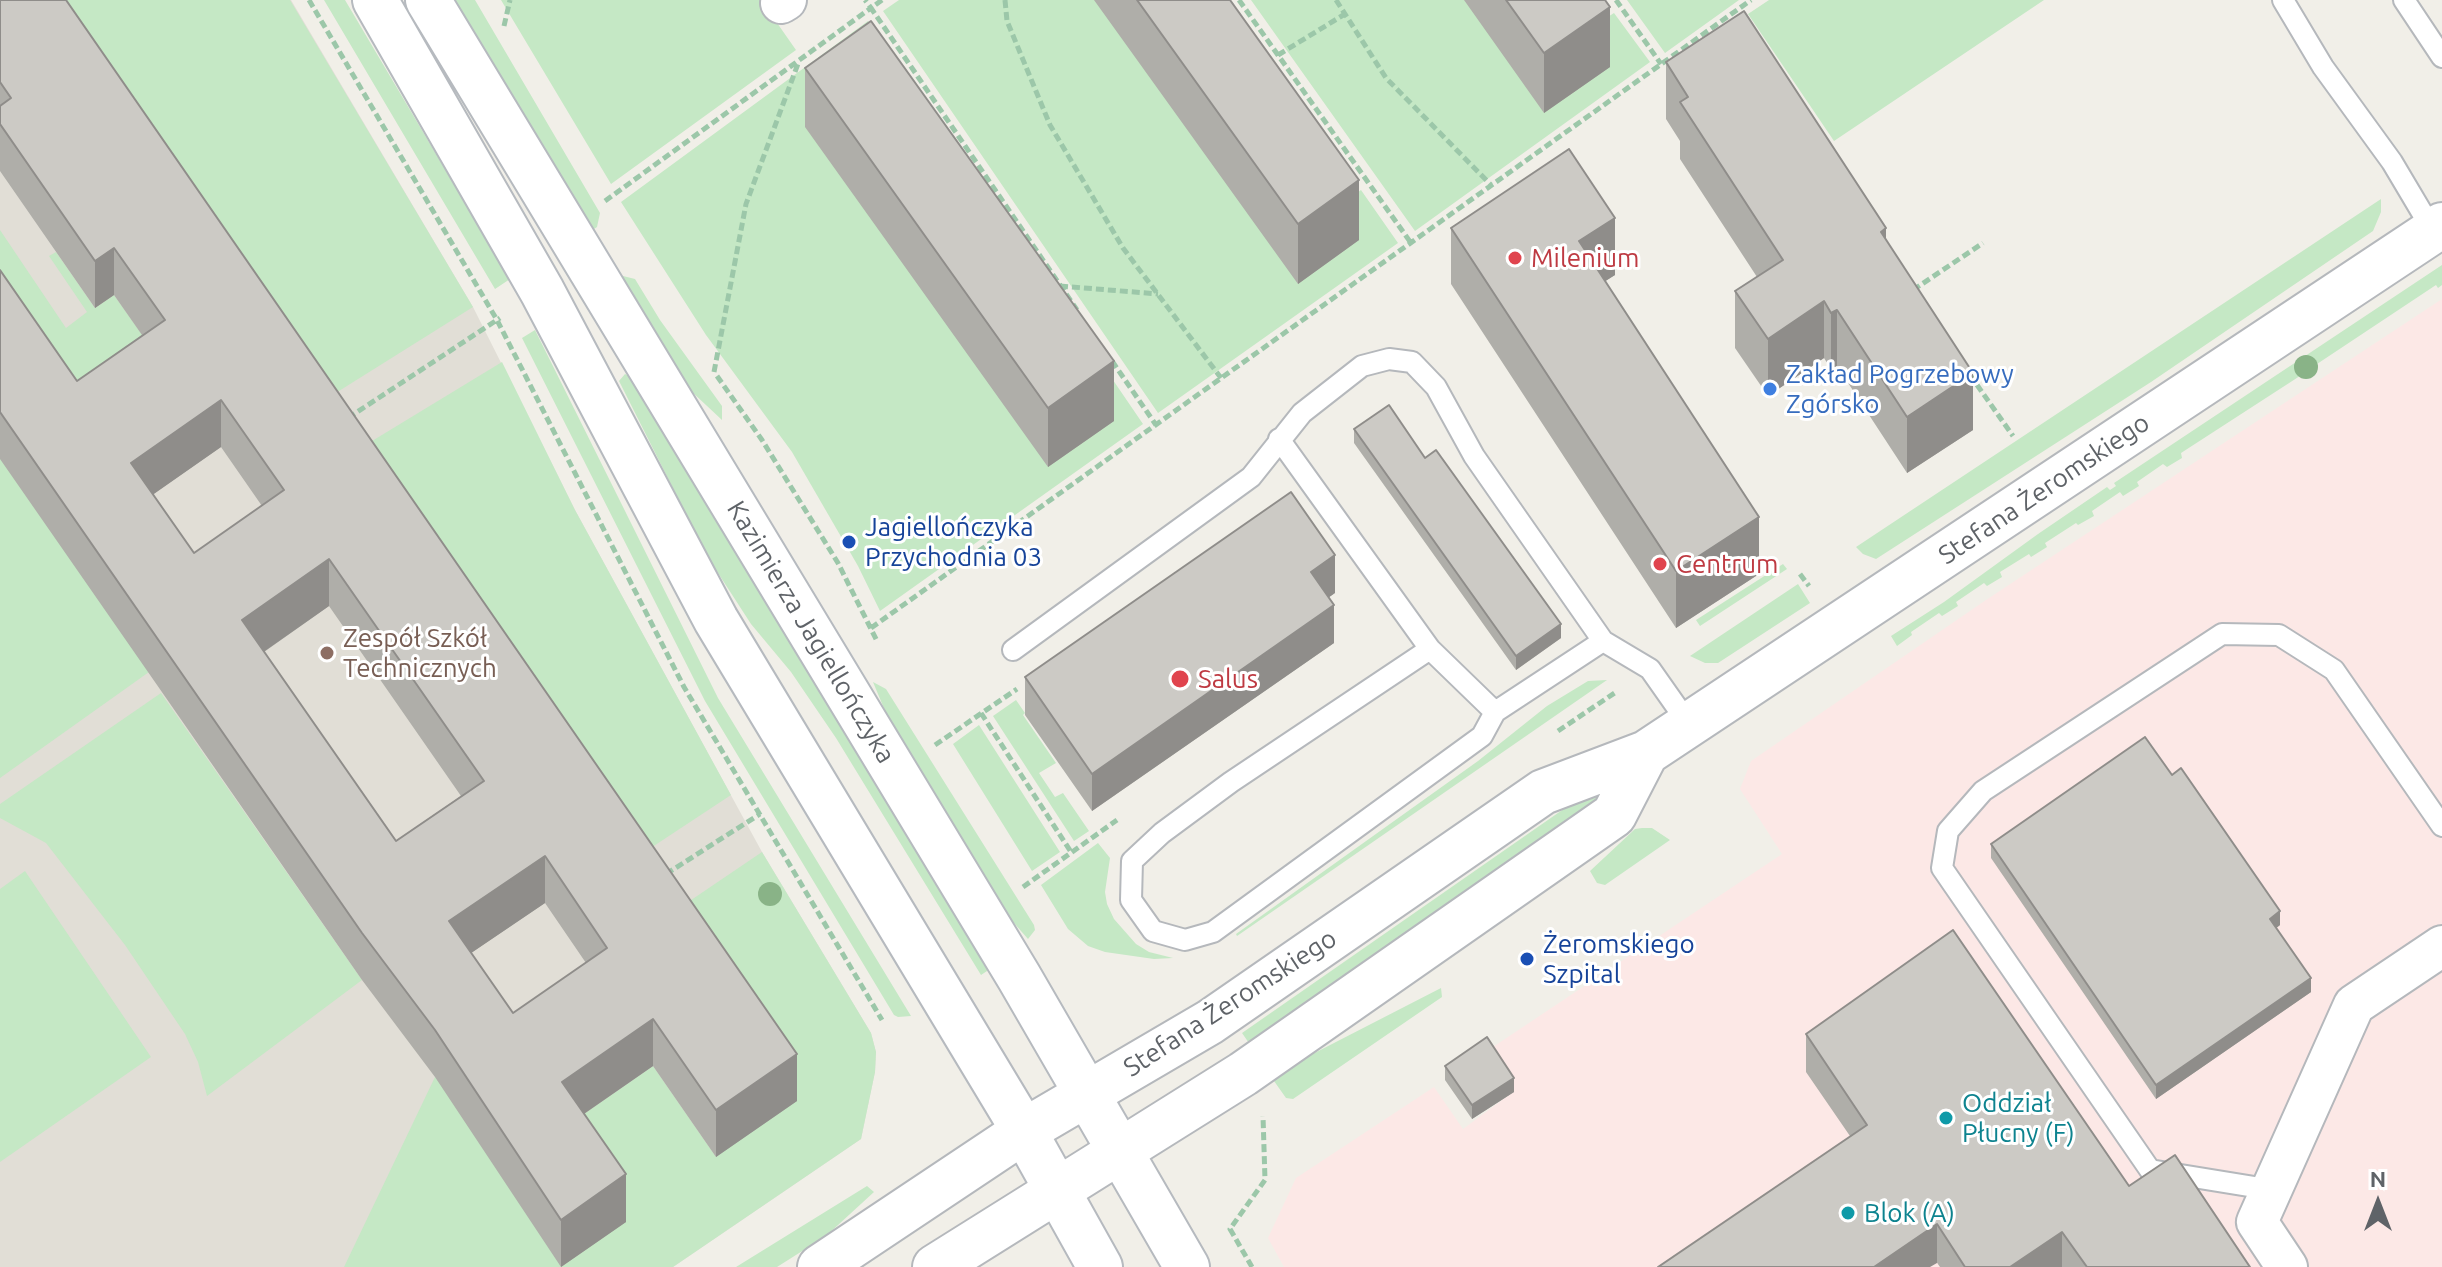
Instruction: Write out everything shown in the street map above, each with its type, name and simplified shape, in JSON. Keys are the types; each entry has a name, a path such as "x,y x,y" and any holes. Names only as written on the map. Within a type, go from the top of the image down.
{"main road":[{"path":"375,0 542,291 716,620 1024,1131 1100,1267"},
{"name":"Kazimierza Jagiellończyka","path":"428,0 1088,1093 1187,1267"},
{"name":"Stefana Żeromskiego","path":"820,1267 1024,1131 1210,1022 1543,792 1646,753 2437,228"},
{"name":"Stefana Żeromskiego","path":"935,1267 1243,1074 1614,815 1646,753"}],"street":[{"path":"2287,1267 2257,1222 2354,1005 2442,946"}],"lane":[{"path":"2283,0 2323,67 2437,228"},
{"path":"2404,0 2442,57"},
{"path":"1013,650 1251,477 1302,413 1362,366 1389,359 1412,362 1436,387 1474,456 1603,641 1650,669 1688,723"},
{"path":"1279,439 1430,649 1495,712"},
{"path":"2273,1190 2150,1170 1942,868 1948,831 1983,791 2222,634 2279,635 2334,670 2442,826"},
{"path":"1430,649 1231,782 1162,833 1132,861 1131,900 1153,931 1185,940 1213,932 1482,736 1495,712 1603,641"}],"path":[{"path":"309,0 497,320 684,687 882,1020"},
{"path":"504,26 510,0"},
{"path":"865,0 1084,321"},
{"path":"605,202 882,0"},
{"path":"1005,0 1007,21 1050,125 1123,248 1221,378"},
{"path":"1239,0 1411,243"},
{"path":"1336,0 1386,78 1492,185"},
{"path":"1616,0 1661,64"},
{"path":"871,628 1746,1"},
{"path":"1232,15 1243,7"},
{"path":"1278,55 1345,14"},
{"path":"1724,19 1733,32"},
{"path":"714,372 746,204 799,61"},
{"path":"1292,99 1303,90"},
{"path":"923,108 934,100"},
{"path":"1351,183 1363,175"},
{"path":"982,192 992,185"},
{"path":"1920,303 1912,290 1983,243"},
{"path":"1040,278 1050,271"},
{"path":"1060,286 1159,294"},
{"path":"342,421 506,314"},
{"path":"1108,356 1156,425"},
{"path":"1962,363 2013,436"},
{"path":"934,746 1017,689"},
{"path":"981,713 1071,852"},
{"path":"661,878 760,814"}],"shaded area":[{"name":"Zespół Szkół Technicznych","path":"0,0 291,0 473,307 575,510 762,852 871,1033 876,1052 875,1072 861,1139 673,1267 0,1267"},
{"path":"2442,299 2442,1267 1284,1267 1268,1238 1296,1178 1434,1087 1463,1129 1513,1092 1487,1051 1782,854 1740,789 1751,761 1986,600"}],"green space":[{"path":"33,0 290,0 473,307 315,406"},
{"path":"324,0 345,0 510,279 495,289"},
{"path":"448,0 475,0 600,213 597,227 585,235"},
{"path":"501,0 761,0 796,50 611,184"},
{"path":"899,0 1226,0 1330,212 1361,190 1398,243 1158,413 883,11"},
{"path":"1251,0 1590,0 1577,37 1614,13 1650,62 1415,231"},
{"path":"1627,0 1739,0 1665,53"},
{"path":"1769,0 2044,0 1834,141 1748,14"},
{"path":"868,21 1143,424 880,611 858,566 792,452 706,335 621,202"},
{"path":"2381,199 2381,212 2373,231 2151,382 1876,559 1863,554 1856,547"},
{"path":"0,230 66,328 87,312 49,256 56,252 95,308 114,295 165,367 77,428 0,317"},
{"path":"2442,265 2442,285 2438,288 2436,285 2317,364 2318,367 2305,376 2303,374 2181,453 2182,458 2167,467 2163,464 2137,482 2139,486 2123,496 2120,492 2092,511 2094,516 2078,525 2076,523 2045,543 2047,547 2000,572 2002,577 1987,586 1984,583 1956,602 1958,606 1942,616 1939,613 1897,646 1891,636 2107,487 2110,490 2116,486 2114,483"},
{"path":"623,276 635,279 660,320 722,406 722,420 660,362 613,282"},
{"path":"535,330 718,698 911,1016 894,1015 705,701 522,338"},
{"path":"502,362 575,510 731,795 631,861 349,455"},
{"path":"625,374 990,969 981,975 836,738 791,672 751,624 707,556 619,381"},
{"path":"0,458 149,672 0,778"},
{"path":"1783,564 1787,569 1700,626 1696,620"},
{"path":"1798,584 1810,603 1718,663 1705,663 1690,656"},
{"path":"1607,680 1237,936 1478,761 1547,706 1588,681"},
{"path":"873,682 886,689 1034,925 1035,930 1028,939 1000,907 893,730"},
{"path":"161,693 362,980 207,1096 198,1062 185,1034 125,945 46,843 0,818 0,804"},
{"path":"1016,700 1056,763 1039,773 1055,797 1063,793 1089,831 1074,841 993,716"},
{"path":"979,725 1060,852 1032,871 953,744"},
{"path":"1599,793 1601,799 1251,1046 1242,1033 1568,806 1588,794"},
{"path":"1652,828 1670,840 1605,885 1597,883 1590,871 1635,829"},
{"path":"1098,843 1110,858 1105,892 1114,919 1136,944 1149,952 1173,958 1154,959 1105,952 1088,946 1068,929 1041,885"},
{"path":"762,852 871,1033 876,1052 875,1072 861,1139 673,1267 344,1267 435,1077 562,1129 653,1066 716,1157 669,915"},
{"path":"25,871 151,1057 0,1162 0,889"},
{"path":"1441,988 1442,997 1293,1099 1286,1098 1274,1081 1299,1061"},
{"path":"867,1186 874,1192 826,1236 777,1267 736,1267"}],"building":[{"path":"0,0 66,0 797,1054 716,1110 653,1019 562,1082 626,1174 561,1220 435,1030 362,933 0,412 0,270 77,381 165,320 114,248 95,261 0,124 0,106 11,98 0,82","holes":["221,400 284,490 194,553 131,463","329,559 484,781 396,841 242,620","545,856 607,948 513,1013 449,921"]},
{"path":"1137,0 1230,0 1359,180 1298,224"},
{"path":"1506,0 1605,0 1610,7 1544,53"},
{"path":"1744,11 1886,228 1881,232 1973,373 1907,417 1837,310 1831,313 1824,301 1768,339 1735,291 1783,260 1680,102 1688,97 1666,62"},
{"path":"871,21 1114,361 1048,408 805,68"},
{"path":"1569,149 1615,218 1579,241 1759,517 1676,571 1451,228"},
{"path":"1389,405 1425,458 1436,450 1561,624 1516,656 1354,429"},
{"name":"Salus","path":"1291,492 1335,555 1311,572 1334,605 1092,774 1025,677"},
{"path":"2145,737 2172,775 2181,768 2280,911 2270,919 2311,978 2156,1085 1991,844"},
{"path":"1953,930 2129,1186 2175,1155 2250,1267 2087,1267 2062,1232 2010,1267 1965,1267 1937,1224 1874,1267 1658,1267 1867,1125 1806,1034"},
{"path":"1487,1037 1514,1078 1472,1105 1445,1066"}],"place":[{"name":"Milenium","path":"1515,258"},
{"name":"Zakład Pogrzebowy Zgórsko","path":"1770,389"},
{"name":"Jagiellończyka Przychodnia 03","path":"849,542"},
{"name":"Centrum","path":"1660,564"},
{"name":"Zespół Szkół Technicznych","path":"327,653"},
{"name":"Salus","path":"1180,679"},
{"name":"Żeromskiego Szpital","path":"1527,959"},
{"name":"Oddział Płucny (F)","path":"1946,1118"},
{"name":"Blok (A)","path":"1848,1213"}]}
